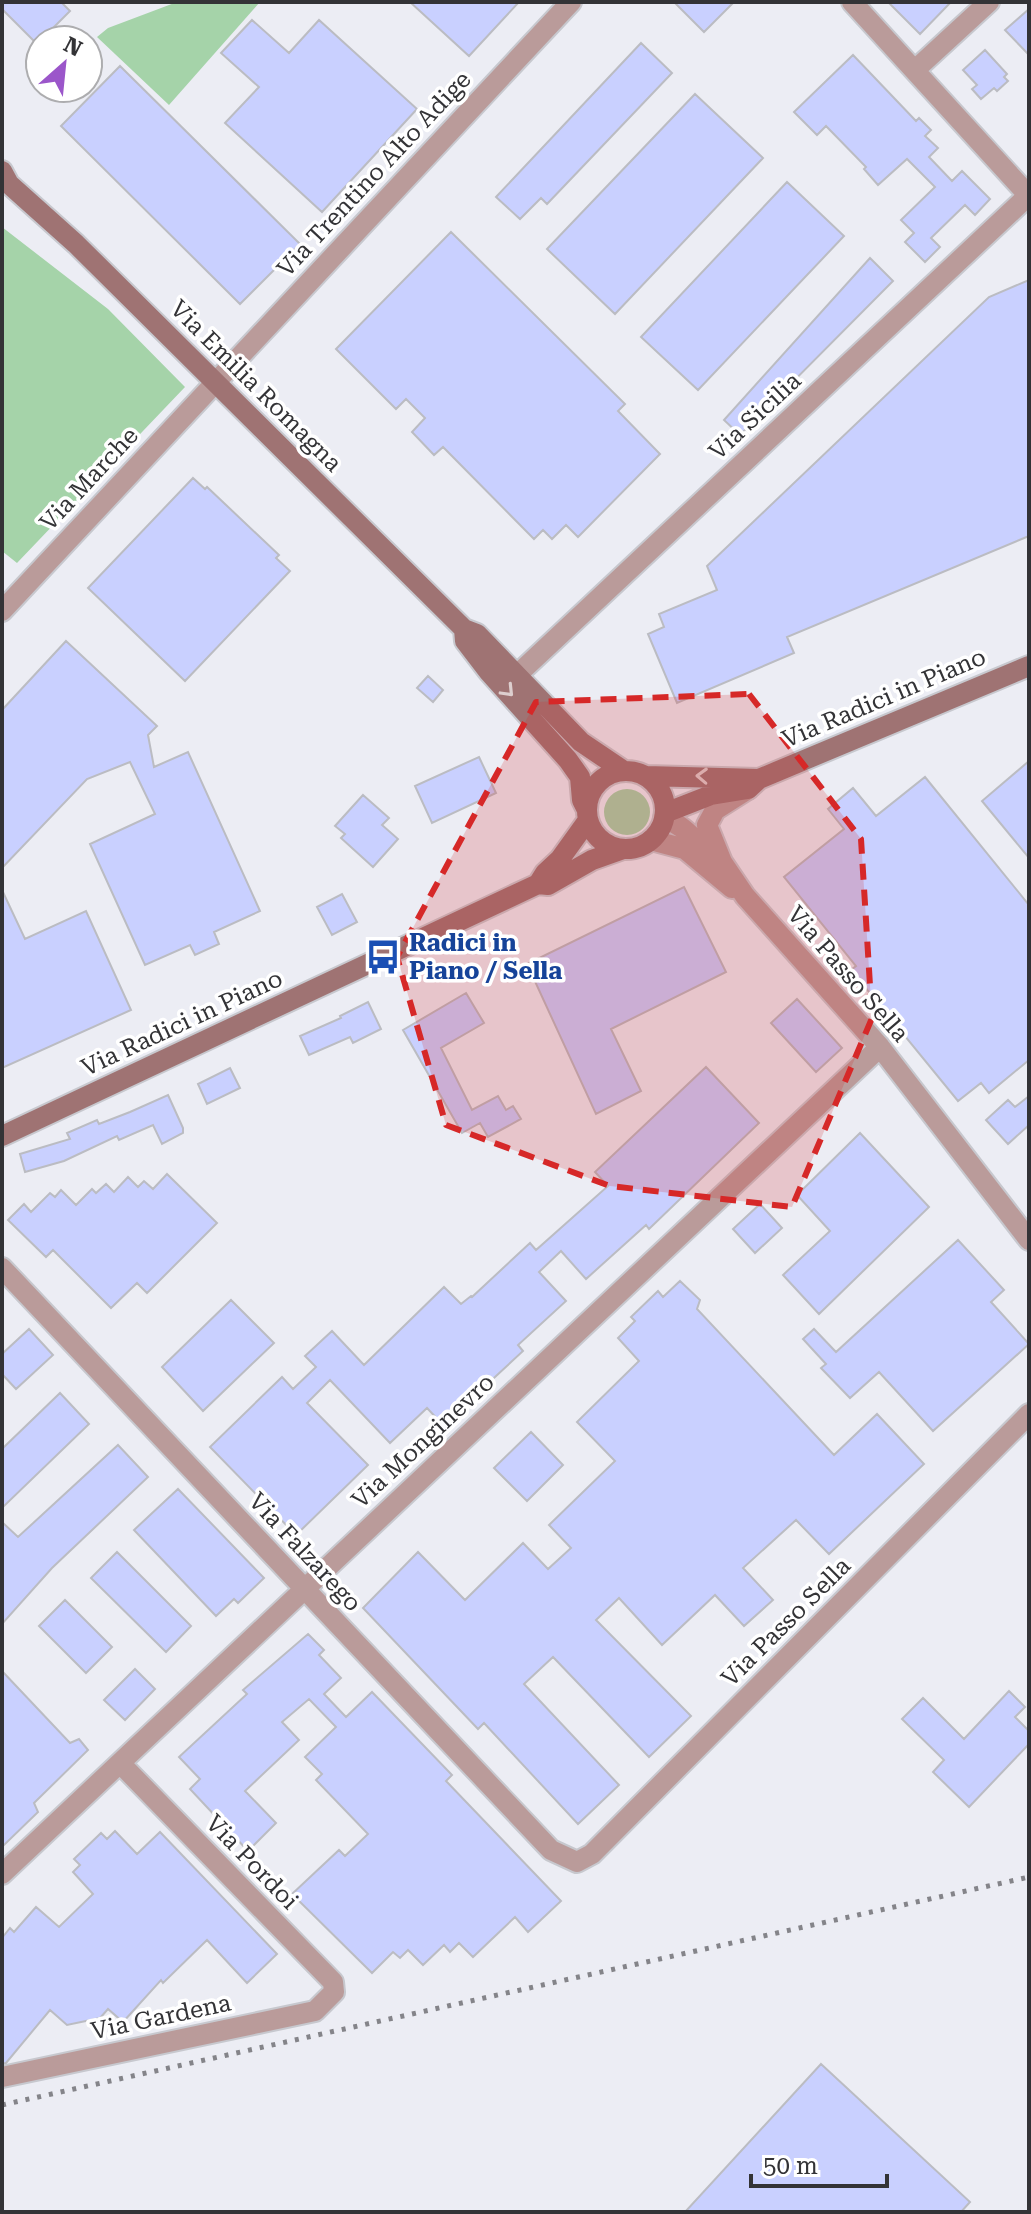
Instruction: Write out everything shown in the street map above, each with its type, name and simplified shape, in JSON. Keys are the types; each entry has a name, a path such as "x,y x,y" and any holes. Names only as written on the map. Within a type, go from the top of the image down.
{"street":[{"name":"Via Trentino Alto Adige","path":"214,383 571,2"},
{"path":"852,2 1029,195"},
{"path":"915,70 989,2"},
{"name":"Via Emilia Romagna","path":"4,179 76,244 464,629 477,634 581,742 624,771"},
{"name":"Via Sicilia","path":"517,675 1029,195"},
{"name":"Via Marche","path":"2,611 214,383"},
{"name":"Via Emilia Romagna","path":"464,629 465,641 488,671 541,726 580,777 582,800 588,815"},
{"name":"Via Radici in Piano","path":"753,784 1029,666"},
{"path":"538,884 560,859 588,815 594,788 613,773 624,771 646,776 753,784"},
{"path":"588,815 601,840 611,846 633,849 651,840 658,833 665,816 659,789 646,776"},
{"path":"665,816 711,795 753,784"},
{"name":"Via Passo Sella","path":"753,784 715,810 707,825 722,862 745,896 880,1047 1029,1240"},
{"name":"Via Passo Sella","path":"665,816 682,824 708,853 722,862"},
{"name":"Via Passo Sella","path":"651,840 685,849 745,896"},
{"name":"Via Radici in Piano","path":"2,1136 538,884 548,885 592,860 623,849"},
{"name":"Via Monginevro","path":"2,1874 880,1047"},
{"name":"Via Falzarego","path":"2,1268 551,1850 577,1862"},
{"name":"Via Passo Sella","path":"577,1862 592,1854 1029,1414"},
{"name":"Via Pordoi","path":"120,1763 333,1982 334,1992 327,2001"},
{"name":"Via Gardena","path":"2,2077 315,2011 327,2001"}],"highlighted area":[{"path":"749,694 861,839 872,1018 792,1207 610,1186 446,1125 397,957 536,702"}],"green space":[{"path":"177,2 260,2 169,105 104,44 104,31"},
{"path":"2,227 108,309 185,387 17,563 2,551"},
{"path":"627,789 643,796 650,812 643,828 627,835 611,828 604,812 611,796"}],"building":[{"path":"2,2 61,2 70,11 57,24 24,24 24,31 2,9"},
{"path":"410,2 519,2 469,56"},
{"path":"674,2 734,2 704,32"},
{"path":"888,2 951,2 920,34"},
{"path":"1029,9 1029,55 1005,30"},
{"path":"252,20 289,53 319,20 417,109 322,212 225,123 259,87 221,53"},
{"path":"641,43 672,73 547,204 541,198 520,219 496,197"},
{"path":"985,50 1007,74 1004,77 1008,81 981,99 972,89 977,85 963,70"},
{"path":"853,55 916,121 919,118 931,130 925,136 938,148 929,157 952,181 962,171 990,199 975,215 965,205 931,238 940,247 925,262 905,242 914,233 901,220 935,187 907,159 878,185 864,169 866,167 826,126 817,135 794,112"},
{"path":"120,66 300,244 240,304 61,126 83,104 104,104 104,82"},
{"path":"695,94 763,158 615,314 547,249"},
{"path":"787,182 844,236 698,390 641,337"},
{"path":"451,232 625,404 618,411 660,454 578,537 566,525 552,539 543,530 534,539 443,447 434,455 412,432 425,418 406,399 396,409 336,349"},
{"path":"870,258 893,281 740,435 724,420"},
{"path":"1029,280 1029,536 787,637 794,653 677,703 648,634 664,627 659,614 717,590 707,566 989,297"},
{"path":"193,478 205,489 207,487 279,555 276,558 290,571 185,681 88,588"},
{"path":"66,641 157,726 148,735 154,767 188,752 260,911 214,932 219,944 195,955 190,945 145,965 90,844 155,814 130,762 87,779 2,868 2,710"},
{"path":"428,676 443,690 433,702 417,688"},
{"path":"479,757 496,793 432,823 415,786"},
{"path":"1029,761 1029,858 982,801"},
{"path":"925,777 1029,905 1029,1060 989,1093 981,1083 958,1101 851,970 856,966 784,877 844,829 828,809 853,788 876,816"},
{"path":"363,795 389,818 382,825 398,839 373,867 341,838 345,834 335,826"},
{"path":"684,887 726,972 611,1029 641,1091 596,1114 527,964"},
{"path":"2,890 25,939 86,911 131,1010 2,1068"},
{"path":"342,894 357,922 332,935 317,907"},
{"path":"466,993 484,1023 441,1048 472,1110 498,1096 506,1110 513,1106 521,1119 488,1137 480,1123 462,1133 403,1030"},
{"path":"797,999 842,1048 816,1072 771,1023"},
{"path":"368,1002 381,1029 353,1043 350,1037 309,1055 300,1036"},
{"path":"706,1067 759,1123 649,1229 646,1225 586,1279 561,1251 539,1272 566,1301 518,1345 523,1351 443,1425 427,1408 390,1443 330,1380 307,1403 368,1465 296,1535 210,1447 282,1377 293,1389 316,1367 305,1356 332,1331 364,1365 444,1287 461,1304 530,1243 536,1250 608,1186 595,1172"},
{"path":"230,1068 240,1088 207,1104 198,1084"},
{"path":"168,1095 183,1133 162,1144 153,1125 119,1140 117,1136 64,1161 25,1172 20,1154 70,1139 67,1133 97,1120 99,1124"},
{"path":"1029,1096 1029,1125 1008,1144 986,1120 1008,1100 1015,1107"},
{"path":"860,1133 929,1207 819,1314 783,1275 830,1231 797,1195"},
{"path":"167,1174 217,1223 147,1293 137,1283 111,1308 53,1250 46,1257 8,1220 24,1204 31,1212 50,1193 55,1197 61,1190 76,1205 92,1189 96,1193 106,1184 114,1192 128,1177 138,1187 144,1181 153,1189"},
{"path":"760,1204 782,1228 755,1253 733,1229"},
{"path":"958,1240 1004,1290 991,1302 1029,1344 933,1431 879,1372 850,1398 821,1368 826,1364 803,1339 814,1329 836,1352"},
{"path":"680,1281 700,1300 697,1309 834,1455 877,1414 924,1464 829,1554 796,1520 743,1568 773,1600 744,1626 715,1595 662,1645 619,1598 596,1620 691,1716 649,1757 553,1657 524,1684 619,1785 578,1824 484,1723 478,1729 363,1608 418,1552 465,1600 523,1543 548,1569 571,1548 549,1525 615,1461 577,1422 639,1361 618,1338 635,1321 631,1317 658,1291 663,1297"},
{"path":"231,1300 274,1343 203,1411 162,1367"},
{"path":"29,1329 53,1355 16,1389 2,1374 2,1354"},
{"path":"60,1393 89,1424 2,1508 2,1449"},
{"path":"531,1432 563,1465 527,1501 494,1468"},
{"path":"118,1445 148,1477 52,1568 2,1624 2,1522 18,1537"},
{"path":"178,1489 264,1578 238,1603 234,1599 216,1616 134,1530"},
{"path":"117,1552 191,1626 166,1652 91,1578"},
{"path":"65,1600 112,1647 86,1673 39,1626"},
{"path":"308,1634 324,1650 319,1655 341,1678 324,1694 346,1717 372,1692 452,1775 446,1781 561,1901 528,1932 515,1917 473,1957 459,1943 450,1952 444,1945 423,1965 408,1950 400,1958 393,1952 372,1973 292,1894 339,1850 345,1856 368,1834 316,1780 322,1774 305,1757 336,1727 309,1699 282,1722 299,1740 245,1791 276,1823 248,1851 190,1789 200,1779 179,1757 247,1694 243,1690"},
{"path":"135,1669 155,1689 125,1720 104,1700"},
{"path":"2,1671 70,1743 79,1739 88,1750 34,1803 38,1812 2,1847"},
{"path":"1009,1691 1025,1707 1015,1717 1029,1731 1029,1744 969,1807 933,1772 944,1760 902,1719 923,1698 964,1739"},
{"path":"115,1831 137,1854 160,1832 277,1954 247,1983 207,1940 163,1983 161,1980 123,2022 108,2009 100,2018 67,2025 50,2010 2,2064 2,1938 10,1928 14,1932 36,1907 59,1927 93,1894 73,1872 80,1865 74,1859 101,1833 107,1839"},
{"path":"821,2064 970,2202 961,2212 685,2212"}],"railway":[{"path":"2,2105 1029,1877"}],"place":[{"name":"Radici in Piano / Sella","path":"383,957"}]}
